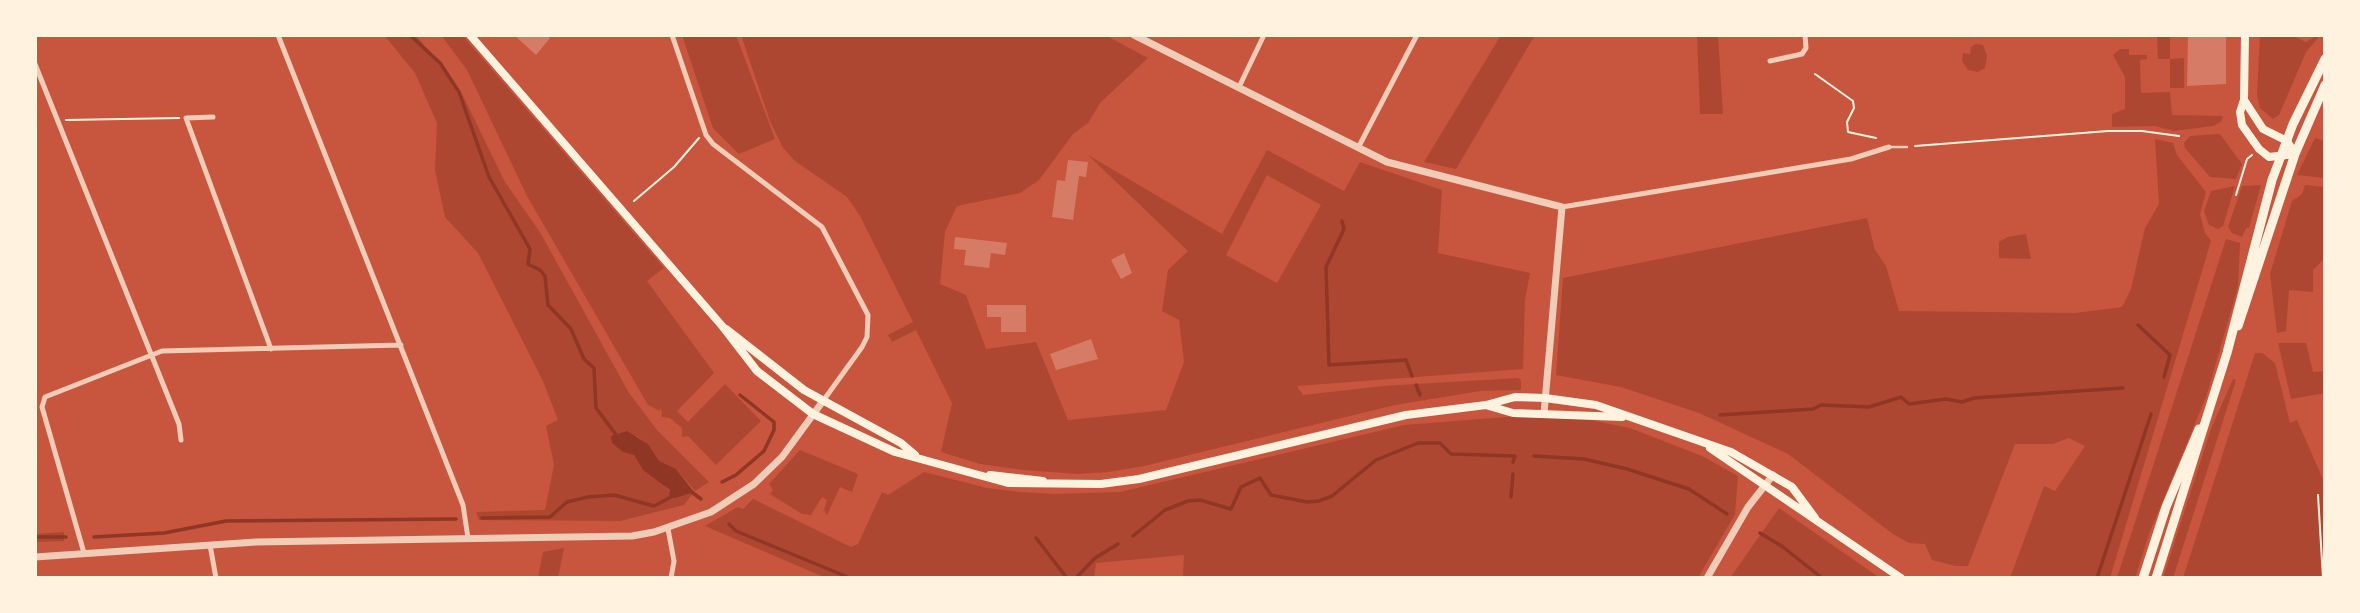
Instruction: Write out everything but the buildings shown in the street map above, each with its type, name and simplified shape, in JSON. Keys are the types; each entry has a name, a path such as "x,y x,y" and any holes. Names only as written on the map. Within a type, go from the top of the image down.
{"main road":[{"path":"470,35 723,327 757,371 813,414 895,452 975,475 1008,475 1056,485 1101,484 1139,479 1406,415 1486,405 1516,397 1545,398 1596,405 1731,452 1798,492 1815,518"},
{"path":"2245,35 2244,100 2240,112 2248,135 2269,157 2295,154"},
{"path":"2227,353 2281,157 2325,59"},
{"path":"2157,578 2227,353 2295,154 2325,85"},
{"path":"2244,100 2263,129 2287,141 2295,154"},
{"path":"723,327 786,377 823,401 901,443 916,456"},
{"path":"1486,405 1513,413 1635,417"},
{"path":"2143,578 2166,507 2210,405"},
{"path":"1703,443 1901,578"}],"street":[{"path":"278,35 463,505 468,538"},
{"path":"35,557 209,545 632,536 668,529 711,512 754,484 782,457 862,347 867,337 868,314 822,227 713,144 706,135 672,35"},
{"path":"1134,35 1358,148 1404,167 1562,207 1850,159 1889,146"},
{"path":"1239,87 1264,35"},
{"path":"1358,148 1417,35"},
{"path":"1770,61 1802,54 1805,35"},
{"path":"35,64 179,424 181,440"},
{"path":"213,117 186,118 271,349"},
{"path":"1544,413 1562,207"},
{"path":"84,553 46,421 43,399 162,351 401,345"},
{"path":"1707,578 1728,538 1773,475"},
{"path":"668,529 674,561 671,578"},
{"path":"209,545 216,578"}],"lane":[{"path":"1889,146 1907,146"}],"path":[{"path":"1815,74 1853,102 1854,108 1847,122 1848,132 1876,138"},
{"path":"58,120 186,118"},
{"path":"1907,146 2108,131 2142,131 2179,136"},
{"path":"634,201 682,159 699,138 706,135"},
{"path":"2236,195 2247,159"},
{"path":"2318,495 2323,578"}],"shaded area":[{"path":"384,35 416,35 462,94 505,182 541,234 629,393 657,430 709,482 695,491 676,469 659,462 648,444 637,436 614,434 623,452 634,455 643,470 662,483 676,498 694,492 684,505 620,521 479,520 476,512 545,510 554,465 546,426 558,420 543,381 478,253 445,217 435,170 437,123 415,73"},
{"path":"441,35 462,35 664,268 647,281 714,373 677,411 688,422 725,384 761,421 716,465 688,436 682,437 682,428 670,418 662,417 661,407 660,411 648,405 527,196 467,70"},
{"path":"682,35 736,35 775,139 739,154 713,128"},
{"path":"741,35 1105,35 1148,58 1100,103 1088,123 1073,134 1039,180 1020,193 957,206 945,232 940,284 966,295 986,349 1036,342 1068,420 1166,410 1184,362 1179,320 1162,311 1168,270 1188,251 1088,155 1222,234 1267,150 1344,191 1360,162 1442,190 1438,253 1530,273 1525,300 1523,369 1297,386 1303,395 1383,386 1518,378 1521,380 1521,390 1480,391 1395,405 1144,466 1108,472 1079,474 1023,470 980,464 941,452 952,403 916,330 892,342 888,335 913,322 860,216 847,197 795,161 783,148 770,121","holes":["1267,175 1321,205 1277,283 1226,255"]},
{"path":"1501,35 1535,35 1456,169 1424,162"},
{"path":"1697,35 1718,35 1723,114 1700,114"},
{"path":"2157,35 2170,35 2170,59 2158,59"},
{"path":"2260,35 2291,35 2306,42 2316,36 2318,38 2306,52 2279,115 2273,119 2260,108 2257,95"},
{"path":"1976,44 1983,45 1987,56 1985,68 1978,72 1968,70 1962,61 1963,53 1970,54 1971,47"},
{"path":"2120,49 2129,49 2129,55 2147,55 2147,59 2140,60 2141,93 2170,92 2172,115 2223,116 2221,122 2213,126 2174,131 2155,126 2112,127 2112,114 2125,109 2125,77 2113,55"},
{"path":"2184,58 2184,88 2170,88 2170,59"},
{"path":"2220,134 2242,164 2236,179 2210,177 2185,148 2184,143 2190,136"},
{"path":"2315,138 2325,141 2325,178 2297,175"},
{"path":"2155,139 2173,143 2177,155 2206,192 2200,214 2205,233 2211,241 2110,578 2010,578 2044,486 2055,491 2085,446 2069,438 2053,444 2015,444 1968,566 1955,566 1932,560 1925,544 1909,543 1893,534 1788,454 1699,413 1621,387 1556,375 1563,278 1867,218 1875,250 1886,266 1899,311 2075,313 2122,307 2131,289 2145,228 2159,204"},
{"path":"2261,185 2249,228 2246,228 2242,237 2232,233 2228,227 2242,186"},
{"path":"2305,185 2325,187 2325,258 2313,270 2313,292 2289,290 2286,331 2277,333 2270,274 2292,201 2302,194"},
{"path":"2235,186 2223,226 2218,229 2209,225 2204,211 2211,191"},
{"path":"2026,234 2031,259 1999,258 1999,242 2008,237"},
{"path":"2226,239 2240,243 2238,287 2206,397 2149,534 2135,578 2117,578"},
{"path":"2278,343 2306,343 2313,372 2325,371 2325,393 2291,399"},
{"path":"2255,353 2262,353 2275,363 2290,423 2297,420 2325,484 2325,578 2183,578"},
{"path":"2233,379 2236,380 2173,578 2163,578 2211,429"},
{"path":"1519,416 1590,420 1630,428 1702,456 1738,476 1735,514 1698,578 1183,578 1184,555 1096,563 1094,578 826,578 705,526 738,507 743,509 753,499 851,547 858,544 882,492 888,495 924,472 987,488 1020,492 1120,492 1404,425"},
{"path":"627,431 648,444 659,461 676,469 694,492 676,498 669,496 670,490 643,470 634,455 623,452 612,443 611,436"},
{"path":"800,450 858,474 852,492 840,487 827,515 824,510 827,500 822,497 811,515 802,514 770,494 773,490 769,484"},
{"path":"1779,508 1844,553 1880,578 1730,578"},
{"path":"64,532 64,541 35,542 35,534"},
{"path":"564,548 558,578 538,578 543,552"}],"waterway":[{"path":"410,35 440,63 459,92 489,177 530,249 528,264 545,276 548,305 571,329 584,359 594,368 596,408 617,436"},
{"path":"1342,221 1344,229 1326,267 1329,365 1406,360 1412,376"},
{"path":"2138,325 2170,355 2164,377"},
{"path":"1416,385 1420,395"},
{"path":"1720,415 1813,409 1821,405 1869,407 1901,397 1909,404 1946,399 1962,402 1974,398 2123,388"},
{"path":"722,482 736,475 764,451 774,430 774,422 740,395"},
{"path":"2097,578 2151,414"},
{"path":"1133,536 1165,510 1188,501 1200,500 1231,509 1241,487 1260,478 1271,495 1307,502 1319,501 1332,496 1376,460 1418,443 1440,443 1451,454 1515,456 1513,462"},
{"path":"1534,456 1584,459 1627,469 1689,489 1727,514"},
{"path":"1511,497 1513,474"},
{"path":"689,490 701,499"},
{"path":"482,518 550,517 567,502 588,497 614,495 654,506 673,496"},
{"path":"94,537 164,533 226,521 456,519"},
{"path":"729,524 736,531 850,578"},
{"path":"1760,533 1783,547 1822,578"},
{"path":"35,537 66,537"},
{"path":"1036,538 1067,578"},
{"path":"1076,578 1095,558 1118,544"}]}
